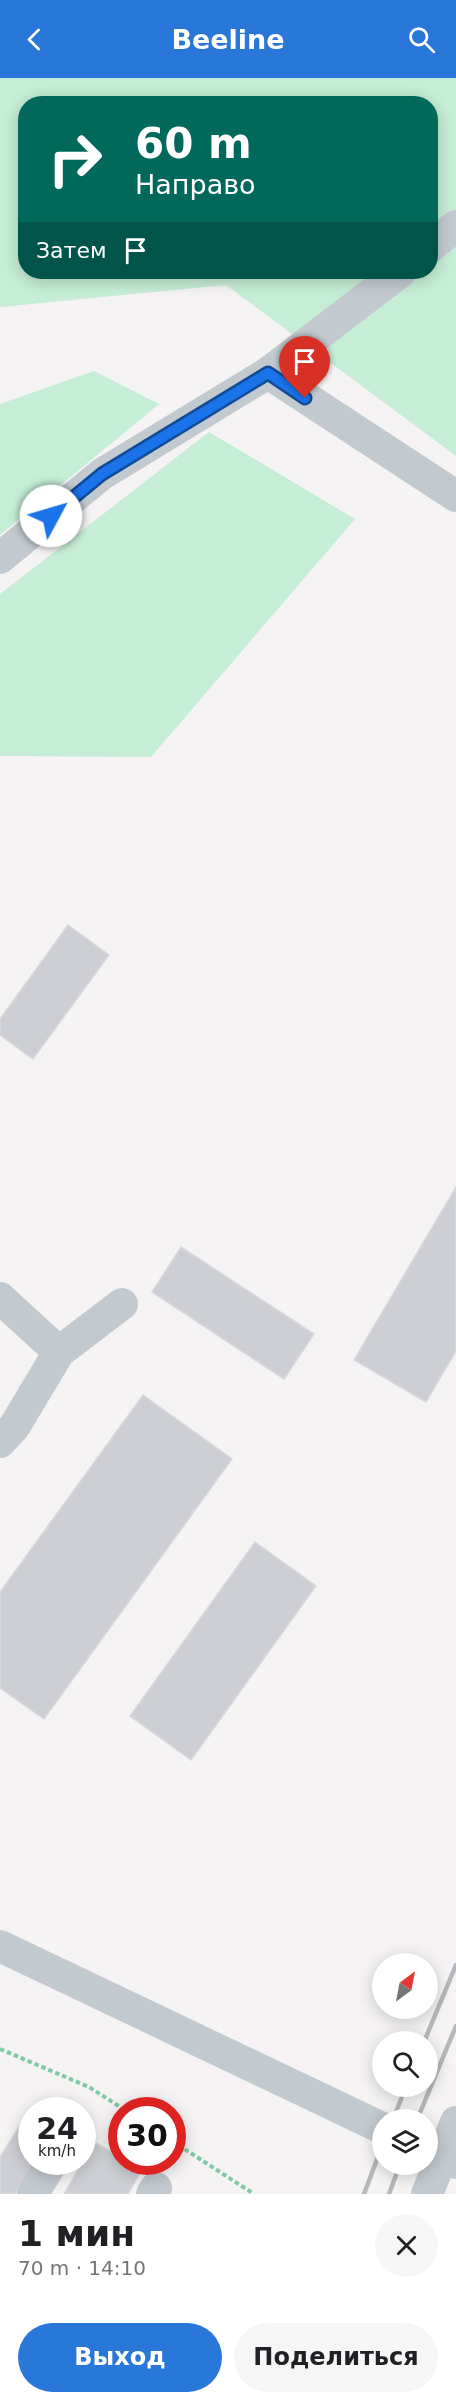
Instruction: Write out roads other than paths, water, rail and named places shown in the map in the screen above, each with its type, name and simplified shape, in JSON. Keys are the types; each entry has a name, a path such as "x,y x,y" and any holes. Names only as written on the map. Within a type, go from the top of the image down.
{"street":[{"path":"438,241 456,226"},
{"path":"0,558 102,474 268,373 391,279"},
{"path":"268,373 456,496"},
{"path":"0,1298 59,1352"},
{"path":"0,1442 14,1427 59,1352 122,1305"},
{"path":"0,1947 372,2123"},
{"path":"427,2194 456,2122"},
{"path":"438,2154 456,2163"},
{"path":"33,2194 44,2175"}],"railway":[{"path":"429,2031 456,1965"},
{"path":"422,2109 456,2026"},
{"path":"397,2109 402,2097"},
{"path":"364,2194 372,2173"},
{"path":"389,2194 396,2175"}]}
